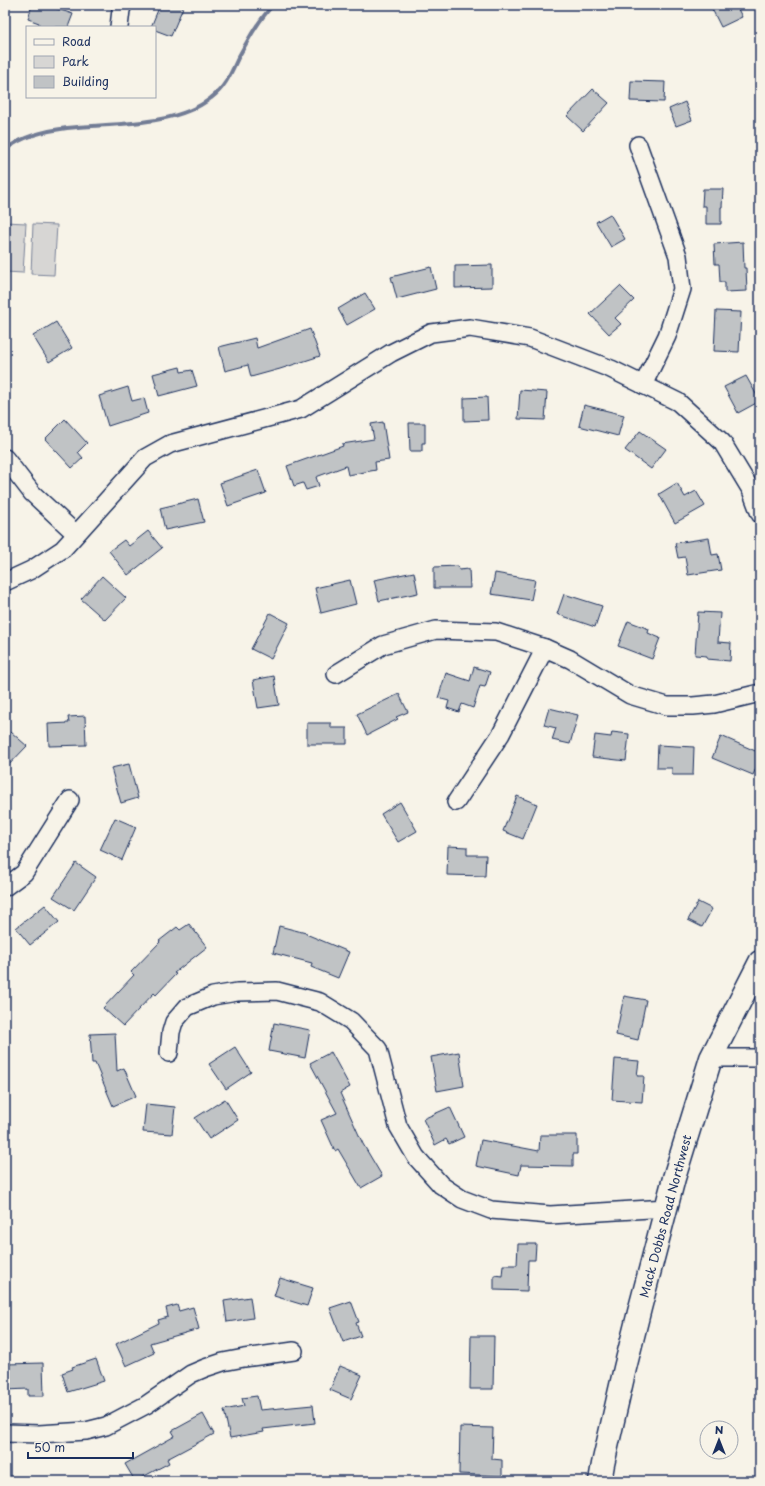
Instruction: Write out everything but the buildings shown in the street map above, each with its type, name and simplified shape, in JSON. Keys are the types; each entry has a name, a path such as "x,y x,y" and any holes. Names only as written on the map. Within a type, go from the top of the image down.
{"street":[{"path":"119,26 123,5"},
{"path":"638,145 678,256 682,289 667,336 643,385"},
{"path":"5,582 31,570 64,549 145,458 170,444 301,408 391,353 431,333 470,328 530,338 611,369 678,402 722,442 751,490 760,514"},
{"path":"5,458 32,494 76,534"},
{"path":"336,674 383,646 436,630 496,632 545,648 570,659 630,695 666,706 714,704 760,692"},
{"path":"456,802 488,756 501,734 545,648"},
{"path":"5,887 24,873 70,800"},
{"name":"Mack Dobbs Road Northwest","path":"600,1481 625,1368 666,1208 711,1058 760,962"},
{"path":"169,1053 171,1032 174,1022 187,1007 213,996 237,992 276,991 320,1002 351,1021 378,1049 398,1126 416,1157 441,1185 462,1199 491,1210 550,1215 666,1208"},
{"path":"711,1058 760,1058"},
{"path":"5,1433 39,1434 86,1431 106,1426 146,1405 178,1382 205,1368 237,1360 294,1351"}],"green space":[{"path":"5,222 26,223 23,273 5,272"},
{"path":"33,224 57,225 54,275 31,274"}],"waterway":[{"path":"5,150 26,138 50,131 161,119 180,114 196,107 211,98 224,85 254,31 273,5"}]}
